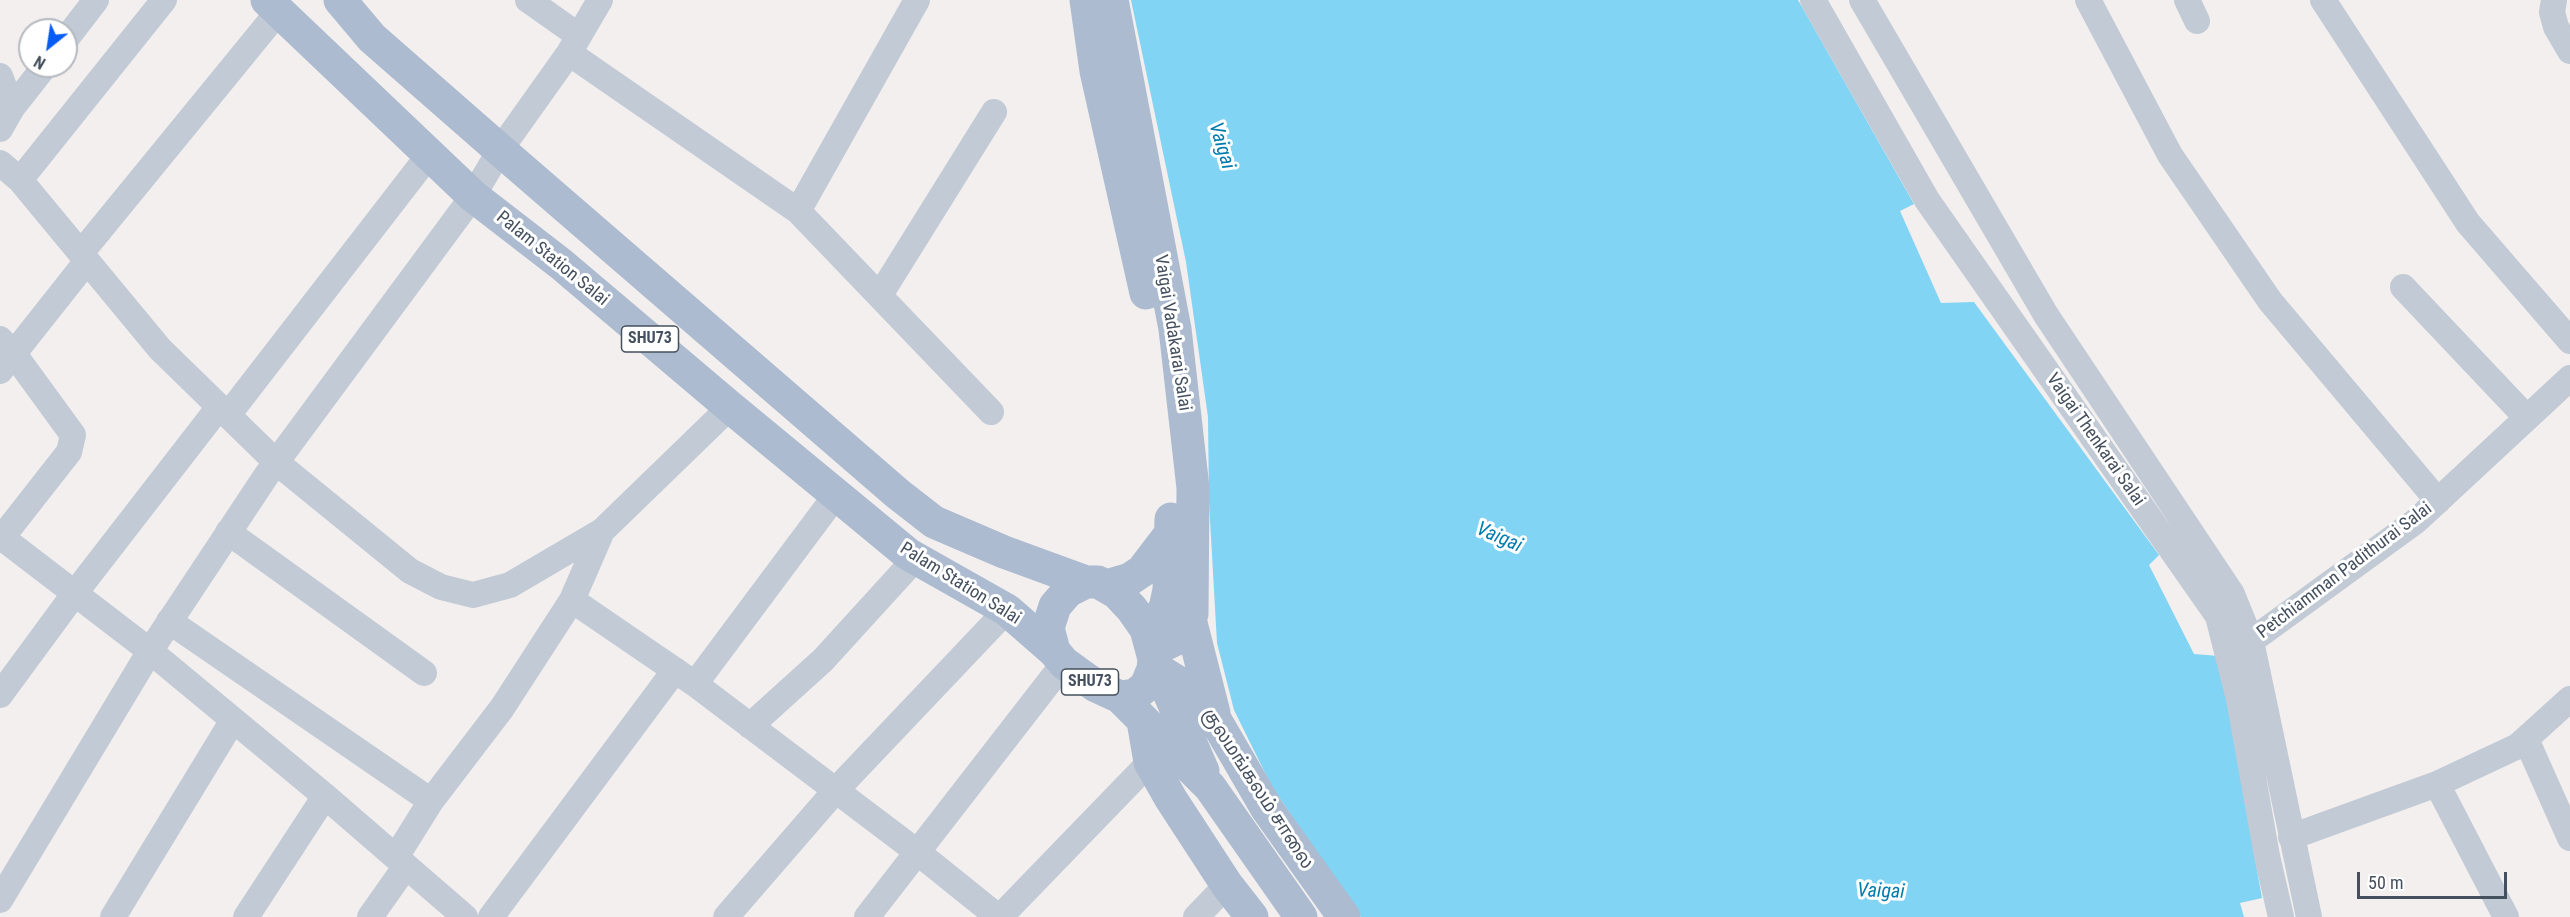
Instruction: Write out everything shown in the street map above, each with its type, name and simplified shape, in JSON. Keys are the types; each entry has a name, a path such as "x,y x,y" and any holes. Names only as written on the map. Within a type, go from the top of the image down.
{"main road":[{"name":"SHU73","path":"340,0 372,38 889,486 934,522 1004,552 1096,584 1132,609 1154,654 1209,787"},
{"name":"Vaigai Vadakarai Salai","path":"1086,0 1096,71 1154,325 1172,488 1169,590 1154,654"},
{"name":"Vaigai Vadakarai Salai","path":"1112,0 1175,328 1193,489 1192,614 1190,619 1216,721"},
{"name":"Palam Station Salai","path":"273,6 473,196 561,264 729,407 916,558 1007,610 1059,657"},
{"path":"1096,584 1130,579 1142,571 1170,533"},
{"name":"SHU73","path":"1096,584 1068,591 1054,606 1048,627 1059,657 1096,686 1120,697 1209,787 1301,917"},
{"path":"1154,654 1186,630 1190,619"},
{"name":"SHU73","path":"1120,697 1135,694 1146,686 1154,654"},
{"name":"குலமங்கலம் சாலை","path":"1154,654 1216,721 1267,809 1344,917"},
{"path":"1143,721 1150,762 1171,799 1227,885 1252,917"}],"street":[{"path":"78,23 96,0"},
{"path":"20,180 164,0"},
{"path":"528,0 574,45 798,211 991,412"},
{"path":"0,900 150,651 228,532 276,462 473,196 500,150 574,45 600,0"},
{"path":"798,211 918,0"},
{"name":"Vaigai Thenkarai Salai","path":"1814,0 1927,200 2218,616 2239,699 2267,856 2281,917"},
{"name":"Vaigai Thenkarai Salai","path":"1862,0 2046,315 2232,594 2251,641 2290,837 2309,917"},
{"path":"2088,0 2170,155 2270,301 2438,501"},
{"path":"2323,0 2468,223 2570,341"},
{"path":"2554,0 2552,12 2556,27 2570,51"},
{"path":"273,6 84,257 5,355 70,428 73,442 61,465 1,538 150,651 325,796 465,917"},
{"path":"0,76 6,119"},
{"path":"6,119 36,78"},
{"path":"880,296 994,112"},
{"path":"0,695 75,593 429,155"},
{"path":"0,162 20,180 160,349 223,411 276,462 410,572 441,587 473,595 510,585 602,531 729,407"},
{"path":"2403,287 2527,418"},
{"name":"Petchiamman Padithurai Salai","path":"2251,641 2416,521 2570,378"},
{"path":"491,917 836,495"},
{"path":"370,917 401,862 431,801 502,708 572,600 602,531"},
{"path":"228,532 424,673"},
{"path":"750,726 823,660 916,558"},
{"path":"572,600 685,677 916,851 999,917 1150,762"},
{"path":"726,917 836,790 1007,610"},
{"path":"169,621 431,801"},
{"path":"867,917 1059,657"},
{"path":"2290,837 2437,784 2518,746 2570,699"},
{"path":"117,915 233,720"},
{"path":"2526,740 2570,838"},
{"path":"2437,784 2506,917"},
{"path":"246,917 325,796"},
{"path":"1196,917 1227,885"}],"water":[{"name":"Vaigai","path":"1131,0 1798,0 1914,204 1900,211 1941,303 1974,302 2159,555 2149,565 2194,654 2219,656 2262,898 2240,903 2244,917 1361,917 1272,787 1234,710 1217,643 1209,502 1208,417 1186,262"}]}
